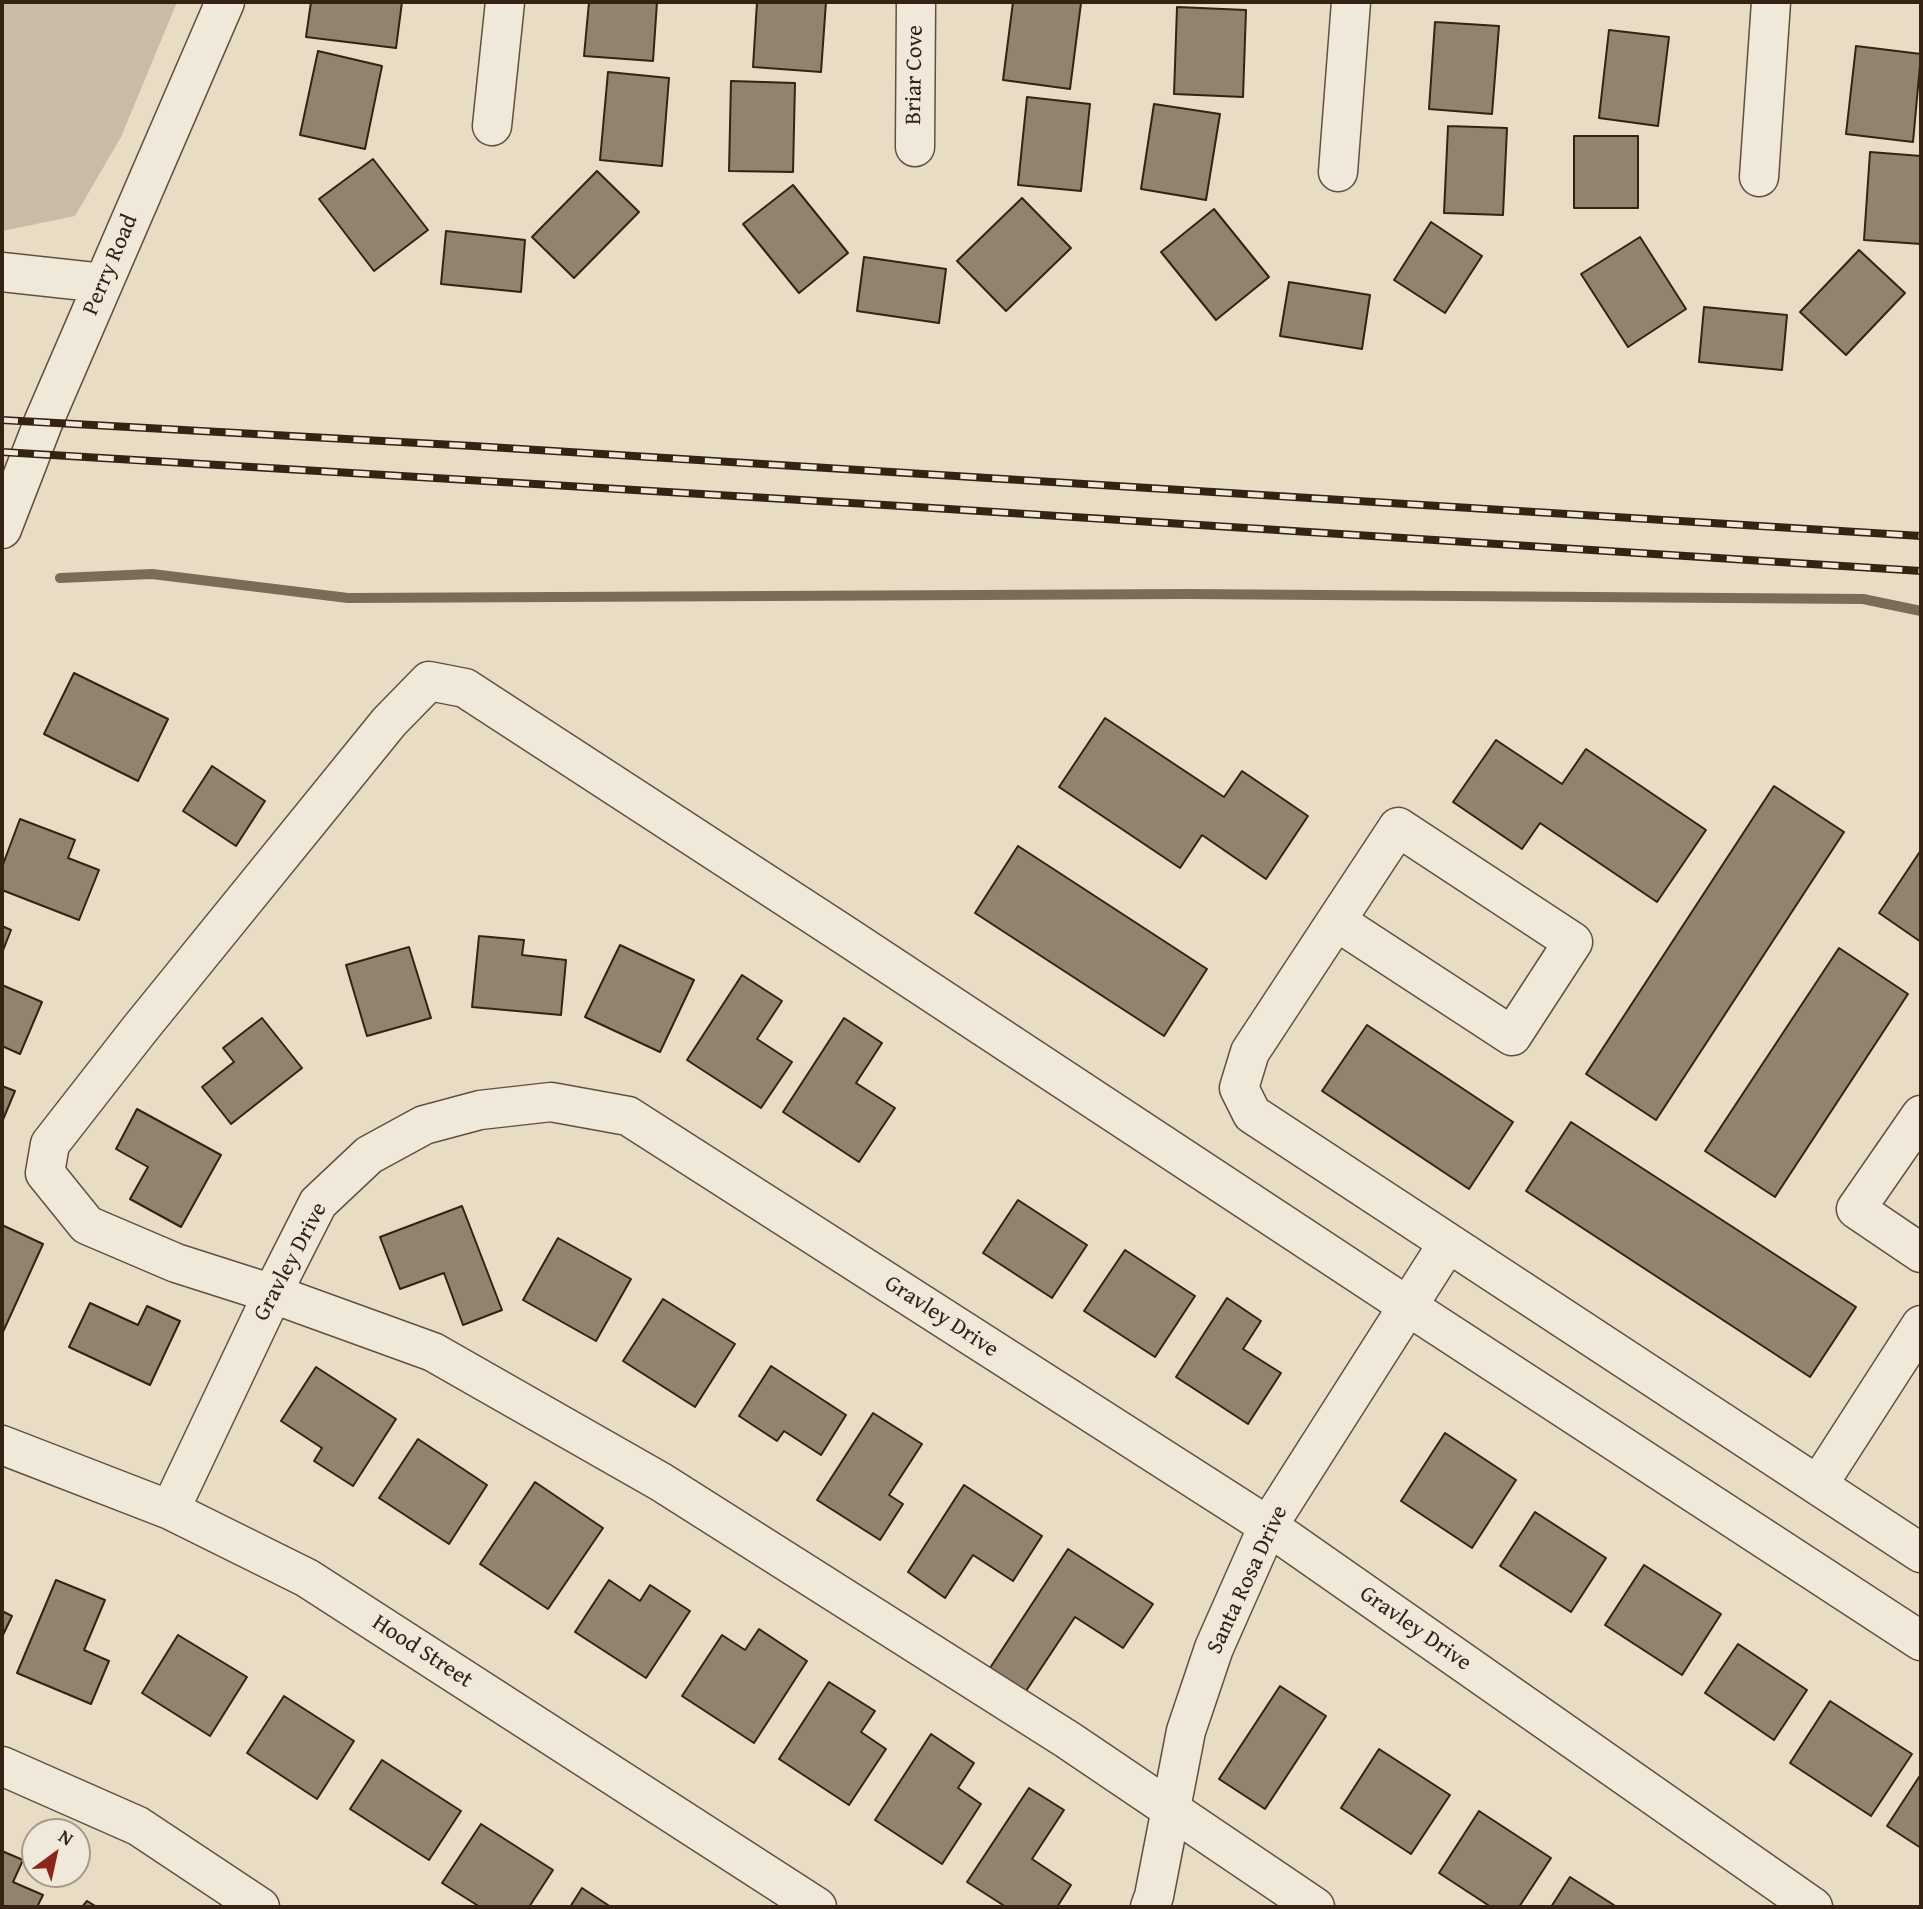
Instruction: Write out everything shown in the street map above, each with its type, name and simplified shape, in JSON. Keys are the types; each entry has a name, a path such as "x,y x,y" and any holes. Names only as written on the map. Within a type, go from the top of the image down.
{"street":[{"name":"Perry Road","path":"2,529 43,422 225,2"},
{"path":"492,126 505,2"},
{"name":"Briar Cove","path":"915,147 916,2"},
{"path":"1338,172 1351,2"},
{"path":"1759,177 1771,2"},
{"path":"2,272 103,284"},
{"path":"1315,1907 1068,1740 661,1482 433,1352 273,1294 176,1263 87,1225 44,1173 50,1144 139,1030 389,722 429,681 465,688 834,928 1416,1296 1921,1641"},
{"path":"1336,921 1512,1036 1573,942 1398,827 1336,921 1250,1052 1239,1088 1252,1114 1921,1553"},
{"name":"Gravley Drive","path":"170,1510 318,1203 369,1155 424,1125 480,1110 551,1102 628,1116 1268,1526 1813,1907"},
{"path":"1921,1115 1856,1209 1921,1253"},
{"name":"Santa Rosa Drive","path":"1150,1907 1186,1731 1214,1648 1268,1526 1448,1243"},
{"path":"1818,1485 1921,1325"},
{"name":"Hood Street","path":"2,1445 170,1510 307,1578 817,1907"},
{"path":"2,1766 138,1826 260,1907"}],"shaded area":[{"path":"2,2 177,2 121,137 75,216 2,231"}],"building":[{"path":"311,2 402,2 396,48 306,37"},
{"path":"589,2 657,2 653,61 584,56"},
{"path":"757,2 826,2 821,72 753,67"},
{"path":"1013,2 1081,3 1070,89 1003,80"},
{"path":"1177,7 1246,10 1243,97 1174,94"},
{"path":"1435,22 1499,26 1492,114 1429,109"},
{"path":"1609,30 1669,37 1658,126 1599,118"},
{"path":"1856,46 1921,54 1913,142 1846,134"},
{"path":"318,51 382,66 365,149 300,135"},
{"path":"608,72 669,78 662,166 600,160"},
{"path":"731,81 795,83 793,172 729,171"},
{"path":"1027,97 1090,104 1081,191 1018,185"},
{"path":"1154,104 1220,114 1206,200 1141,189"},
{"path":"1448,126 1507,128 1503,215 1444,213"},
{"path":"1574,136 1638,136 1638,208 1574,208"},
{"path":"1870,152 1921,156 1921,244 1864,240"},
{"path":"373,159 428,230 374,271 319,199"},
{"path":"597,171 639,212 574,278 532,237"},
{"path":"793,185 848,253 799,293 743,224"},
{"path":"1022,198 1071,248 1006,311 957,261"},
{"path":"1214,209 1269,277 1216,320 1161,252"},
{"path":"1431,222 1482,256 1445,313 1394,280"},
{"path":"446,231 525,240 521,292 441,284"},
{"path":"1640,237 1686,309 1628,347 1581,274"},
{"path":"1859,250 1905,293 1846,355 1800,312"},
{"path":"864,257 946,269 939,323 857,311"},
{"path":"1289,282 1370,295 1362,349 1280,336"},
{"path":"1704,307 1787,315 1782,370 1699,362"},
{"path":"74,673 168,719 138,781 44,734"},
{"path":"1105,718 1224,797 1242,771 1308,816 1266,879 1202,835 1180,868 1059,787"},
{"path":"1496,740 1562,784 1586,749 1706,830 1657,902 1540,823 1522,849 1453,802"},
{"path":"212,766 265,801 236,846 183,811"},
{"path":"1774,786 1844,832 1656,1120 1586,1074"},
{"path":"20,819 75,840 68,858 99,870 79,920 2,890 2,867"},
{"path":"1018,846 1207,969 1164,1036 975,913"},
{"path":"1921,850 1921,942 1879,913"},
{"path":"2,926 11,930 2,953"},
{"path":"479,936 524,940 522,955 566,960 561,1015 472,1007"},
{"path":"620,945 694,980 660,1052 585,1017"},
{"path":"409,947 431,1018 367,1036 346,965"},
{"path":"1839,948 1908,994 1775,1197 1705,1151"},
{"path":"742,975 782,1001 757,1039 792,1062 761,1108 687,1060"},
{"path":"2,985 42,1002 20,1054 2,1046"},
{"path":"262,1018 302,1068 231,1124 202,1087 234,1062 223,1048"},
{"path":"844,1018 882,1043 856,1083 895,1108 859,1162 783,1112"},
{"path":"1367,1025 1513,1122 1469,1189 1322,1091"},
{"path":"2,1086 15,1091 2,1122"},
{"path":"137,1109 221,1155 181,1227 130,1199 148,1167 116,1149"},
{"path":"1571,1122 1856,1307 1810,1377 1526,1191"},
{"path":"1018,1200 1087,1245 1052,1298 983,1253"},
{"path":"462,1206 502,1310 463,1325 444,1273 400,1289 380,1237"},
{"path":"2,1225 43,1244 2,1334"},
{"path":"558,1238 631,1279 596,1341 523,1300"},
{"path":"1125,1250 1195,1296 1155,1357 1084,1311"},
{"path":"1227,1298 1261,1321 1243,1349 1281,1373 1248,1424 1176,1377"},
{"path":"663,1299 735,1344 695,1407 623,1361"},
{"path":"90,1303 138,1325 147,1306 180,1321 150,1385 69,1347"},
{"path":"771,1366 846,1415 821,1455 784,1431 777,1441 739,1416"},
{"path":"316,1367 396,1419 353,1486 314,1461 322,1448 281,1421"},
{"path":"873,1413 922,1444 889,1495 903,1504 880,1540 817,1500"},
{"path":"1445,1433 1516,1480 1472,1548 1401,1501"},
{"path":"418,1439 487,1485 449,1544 379,1498"},
{"path":"535,1482 603,1528 548,1609 480,1564"},
{"path":"964,1485 1042,1536 1013,1581 973,1555 945,1598 908,1572"},
{"path":"1535,1512 1606,1558 1571,1612 1500,1566"},
{"path":"1068,1549 1153,1604 1123,1648 1075,1617 1026,1691 990,1668"},
{"path":"1644,1565 1721,1614 1682,1675 1605,1625"},
{"path":"56,1580 105,1600 84,1650 109,1661 91,1704 17,1673"},
{"path":"609,1580 640,1601 650,1585 690,1611 646,1678 575,1632"},
{"path":"2,1611 12,1616 2,1637"},
{"path":"759,1629 807,1661 754,1743 682,1696 722,1635 745,1650"},
{"path":"178,1635 247,1677 210,1736 142,1693"},
{"path":"1738,1644 1807,1690 1774,1740 1705,1693"},
{"path":"829,1682 875,1711 861,1732 886,1749 849,1805 779,1759"},
{"path":"1280,1686 1326,1716 1265,1809 1219,1779"},
{"path":"284,1696 354,1741 317,1799 247,1753"},
{"path":"1830,1701 1912,1754 1871,1816 1790,1763"},
{"path":"931,1734 974,1763 958,1788 981,1804 942,1864 875,1820"},
{"path":"1379,1749 1450,1795 1411,1854 1341,1808"},
{"path":"382,1760 461,1811 429,1860 350,1809"},
{"path":"1921,1774 1921,1848 1887,1826"},
{"path":"1029,1788 1064,1810 1032,1859 1071,1885 1057,1907 1006,1907 967,1882"},
{"path":"1479,1811 1551,1858 1519,1907 1491,1907 1439,1873"},
{"path":"481,1824 553,1870 529,1907 480,1907 442,1883"},
{"path":"2,1851 21,1859 13,1882 21,1888 43,1895 37,1907 2,1907"},
{"path":"1570,1877 1617,1907 1551,1907"},
{"path":"582,1888 611,1907 570,1907"},
{"path":"87,1901 97,1907 82,1907"}],"waterway":[{"path":"60,578 152,574 348,598 1188,594 1863,599 1921,611"}],"railway":[{"path":"2,420 473,446 1921,536"},
{"path":"2,452 1921,571"}]}
